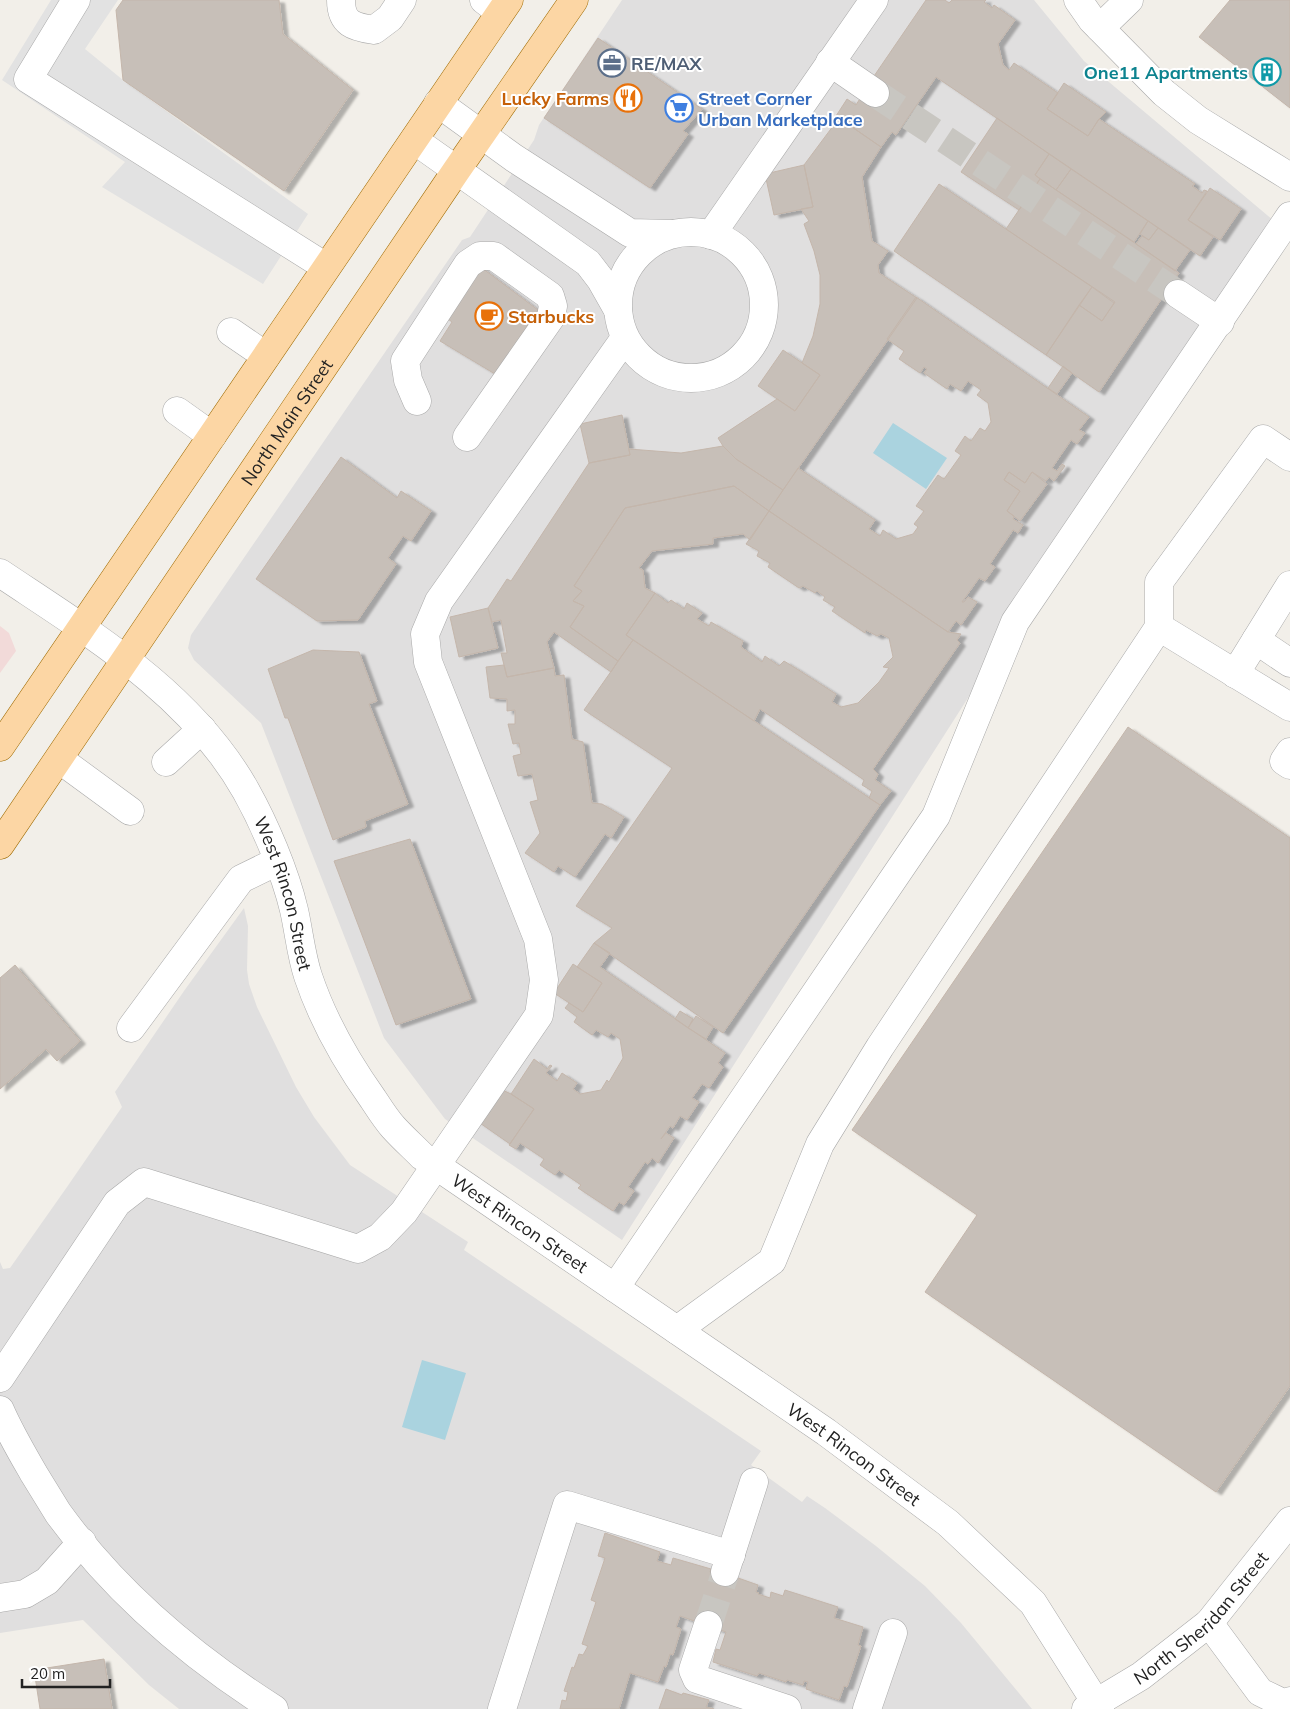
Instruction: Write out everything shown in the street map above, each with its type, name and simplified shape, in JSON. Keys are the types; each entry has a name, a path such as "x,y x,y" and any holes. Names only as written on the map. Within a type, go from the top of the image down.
{"main road":[{"name":"North Main Street","path":"0,845 439,199 481,134 574,0"},
{"path":"0,747 414,140 438,104 498,4"}],"street":[{"path":"76,0 28,79 326,267"},
{"path":"341,0 344,16 354,27 374,30 390,18 402,0"},
{"path":"711,235 874,0"},
{"path":"1078,0 1100,28 1164,92 1198,120 1290,177"},
{"path":"1100,28 1129,0"},
{"path":"830,62 875,93"},
{"path":"438,104 604,218 630,233 673,234 692,232 711,235 733,245 750,262 761,284 765,308 760,332 748,353 729,368 707,377 683,378 659,371 639,357 625,338 620,324 618,293 623,277 632,262 643,250 657,240 673,234"},
{"path":"414,140 588,263 601,280 618,310"},
{"path":"615,1288 936,816 1015,622 1290,216"},
{"path":"417,401 408,380 406,361 468,264 480,256 494,256 550,296 553,306 551,317 467,437"},
{"path":"1178,294 1220,322"},
{"path":"231,332 266,356"},
{"path":"0,1378 117,1203 144,1182 358,1249 380,1237 404,1212 539,1015 544,980 538,939 428,662 425,634 439,602 625,338"},
{"path":"177,411 212,436"},
{"path":"677,1330 772,1261 820,1144 875,1055 1159,627 1159,582 1263,439 1290,457"},
{"name":"West Rincon Street","path":"0,573 82,628 126,660 175,700 202,729 226,760 246,791 278,862 294,909 308,974 317,1000 344,1057 392,1126 422,1156 826,1432 948,1523 1033,1603 1095,1707"},
{"path":"1236,674 1290,585"},
{"path":"1159,627 1290,707"},
{"path":"1256,640 1290,662"},
{"path":"166,762 202,729"},
{"path":"1290,752 1284,760 1290,765"},
{"path":"59,759 130,811"},
{"path":"131,1028 241,879 278,862"},
{"path":"0,1410 10,1434 58,1512 102,1567 163,1627 230,1681 274,1709"},
{"path":"502,1709 567,1505 728,1564 754,1482"},
{"name":"North Sheridan Street","path":"1095,1707 1141,1676 1209,1623 1290,1520"},
{"path":"0,1598 24,1594 47,1581 82,1542"},
{"path":"1209,1623 1260,1692 1286,1705"},
{"path":"708,1626 693,1670 697,1679 787,1709"},
{"path":"867,1709 893,1633"}],"shaded area":[{"path":"51,0 118,0 85,49 123,80 308,214 263,284 102,187 125,162 2,80"},
{"path":"622,0 1034,0 1084,61 1273,220 622,1240 445,1119 384,1038 261,723 194,660 188,648 191,635 462,240 470,237 534,140 539,125"},
{"path":"0,626 9,633 16,651 0,673"},
{"path":"244,908 248,926 247,970 249,984 257,1007 296,1087 314,1117 350,1165 468,1242 464,1250 761,1451 751,1465 802,1502 807,1496 825,1508 925,1586 961,1623 1032,1709 179,1709 149,1685 83,1620 0,1633 0,1262 3,1269 10,1268 67,1187 122,1107 115,1092"}],"water":[{"path":"893,423 947,458 926,489 873,453"},
{"path":"422,1360 466,1373 445,1440 402,1427"}],"building":[{"path":"123,0 279,0 283,34 353,90 284,191 123,80 116,10"},
{"path":"926,0 945,0 949,3 952,0 986,0 984,2 992,8 994,5 1015,20 998,44 1003,65 1009,70 1014,63 1058,93 1047,109 1088,136 1099,119 1195,184 1192,186 1202,193 1204,190 1207,191 1188,220 1213,237 1200,256 936,77 896,135 892,132 881,147 836,116 847,99 856,105"},
{"name":"One11 Apartments","path":"1230,0 1290,0 1290,108 1199,37"},
{"path":"598,38 702,109 683,131 688,134 650,188 544,118"},
{"path":"1064,83 1106,112 1088,136 1047,109"},
{"path":"839,118 881,147 862,177 872,241 888,251 878,265 879,273 917,298 783,490 736,459 718,438 777,399 795,411 820,375 802,363 813,336 820,304 820,275 804,224 809,221 801,209 813,207 804,165"},
{"path":"997,118 1049,154 1035,175 1040,179 1019,210 961,172"},
{"path":"1049,154 1071,169 1056,190 1035,175"},
{"path":"804,165 813,207 774,215 765,174"},
{"path":"1071,169 1148,221 1134,242 1056,190"},
{"path":"1040,179 1179,273 1099,392 1046,355 1079,305 1102,321 1115,302 1006,229"},
{"path":"939,184 1092,287 1046,355 894,251"},
{"path":"1210,188 1241,209 1220,240 1188,220"},
{"path":"1148,221 1158,228 1149,240 1140,234"},
{"path":"1158,228 1190,250 1175,271 1136,244 1142,236 1149,240"},
{"name":"Starbucks","path":"466,256 538,310 495,374 440,341 452,322 431,306"},
{"path":"1092,287 1114,303 1102,321 1079,305"},
{"path":"916,297 1089,417 1079,430 1085,433 1077,444 1071,440 1052,468 1057,471 1062,464 1065,466 1054,481 1049,477 1046,481 1032,472 1025,483 1009,472 1004,480 1020,491 1007,511 1014,516 1013,519 1023,525 1018,533 1013,530 990,564 995,567 985,581 979,578 962,602 968,597 977,602 961,625 956,621 948,632 769,511 798,468 875,520 869,529 880,536 883,530 896,539 913,534 918,527 914,524 924,511 916,506 938,475 944,479 961,455 955,451 965,436 971,441 980,428 985,431 991,422 988,403 977,395 981,390 968,381 961,391 950,384 947,389 924,373 927,369 924,367 920,373 899,359 904,351 887,339"},
{"path":"783,350 820,375 795,411 758,386"},
{"path":"1063,366 1072,373 1057,394 1048,388"},
{"path":"622,415 630,455 589,463 580,424"},
{"path":"723,446 736,459 783,490 769,511 734,486 625,508 574,586 582,591 573,601 584,606 570,627 618,661 611,672 554,632 547,642 554,668 507,677 501,653 507,653 501,620 492,622 488,608 507,579 511,581 589,463 630,455 629,449 681,453"},
{"path":"341,457 397,498 401,491 431,511 411,541 403,536 388,558 396,564 358,620 317,621 256,579"},
{"path":"1009,472 1025,483 1032,472 1047,484 1020,521 1007,511 1020,491 1004,480"},
{"path":"734,486 769,511 750,540 743,534 713,538 713,544 652,551 639,568 643,570 645,588 655,593 626,635 633,640 618,661 570,627 584,606 573,601 582,591 574,586 625,508"},
{"path":"769,511 948,632 961,634 957,640 960,643 873,769 878,774 875,780 891,791 880,805 869,798 872,791 862,785 864,780 760,709 754,721 626,635 655,593 668,603 671,600 684,609 687,603 702,613 697,619 709,626 711,622 743,641 741,647 762,662 765,656 779,666 784,661 836,694 832,702 841,707 858,703 879,682 889,668 883,667 893,657 889,638 881,634 877,636 866,630 865,633 832,611 835,607 823,600 825,597 817,591 815,593 803,586 799,588 768,567 770,563 757,556 759,551 746,544"},
{"path":"488,608 498,648 459,657 450,617"},
{"path":"633,640 880,805 723,1033 594,943 612,928 576,906 672,768 584,710"},
{"path":"313,650 359,652 377,701 369,704 408,804 365,821 366,827 333,840 288,718 285,718 268,669"},
{"path":"504,665 507,677 554,668 555,676 564,675 572,739 583,742 592,803 602,804 624,817 611,838 605,834 575,877 558,866 554,872 525,853 540,833 530,802 538,800 532,774 518,776 513,756 521,754 519,743 513,744 508,724 515,724 515,710 507,711 507,699 490,698 486,667"},
{"path":"1128,727 1290,838 1290,1386 1216,1492 925,1292 977,1215 852,1130"},
{"path":"410,839 471,999 396,1025 334,861"},
{"path":"594,943 610,953 600,967 725,1053 718,1063 723,1067 709,1088 702,1084 692,1098 699,1102 687,1120 680,1116 673,1128 670,1126 661,1139 666,1133 674,1138 658,1163 652,1158 648,1164 645,1162 628,1187 634,1191 624,1205 619,1202 613,1211 578,1188 581,1185 559,1170 555,1175 540,1165 544,1159 520,1143 516,1149 509,1145 534,1109 511,1094 534,1059 547,1069 550,1065 552,1066 546,1073 557,1081 562,1073 577,1083 573,1089 580,1094 601,1090 607,1080 609,1082 623,1058 620,1039 611,1033 608,1037 596,1030 592,1035 574,1022 577,1017 565,1008 569,1003 583,1012 602,983 577,967"},
{"path":"573,964 602,983 583,1012 554,993"},
{"path":"15,965 80,1041 57,1061 46,1049 0,1089 0,978"},
{"path":"680,1011 693,1019 688,1028 675,1019"},
{"path":"696,1016 713,1027 706,1039 688,1028"},
{"path":"498,1088 534,1109 510,1144 477,1121"},
{"path":"605,1533 660,1552 657,1561 671,1565 673,1558 711,1569 710,1572 720,1576 721,1572 758,1585 756,1592 770,1598 771,1592 783,1596 785,1590 838,1607 834,1618 863,1627 858,1645 861,1646 847,1687 844,1686 839,1700 806,1689 808,1682 804,1681 803,1685 787,1680 786,1682 759,1673 757,1676 713,1662 716,1649 720,1650 726,1632 680,1616 676,1627 681,1629 673,1655 670,1654 658,1682 630,1673 619,1709 560,1709 562,1700 566,1701 568,1692 564,1691 572,1667 574,1668 579,1654 583,1655 588,1646 582,1644 596,1602 591,1600 605,1558 598,1556"},
{"path":"104,1659 112,1709 40,1709 34,1670"},
{"path":"666,1689 682,1695 683,1693 709,1700 706,1707 714,1709 659,1709"}],"tunnel":[{"path":"875,93 1178,294"},
{"path":"708,1625 725,1574"}],"place":[{"name":"RE/MAX","path":"612,63"},
{"name":"One11 Apartments","path":"1267,72"},
{"name":"Lucky Farms","path":"628,98"},
{"name":"Street Corner Urban Marketplace","path":"679,108"},
{"name":"Starbucks","path":"489,316"}]}
